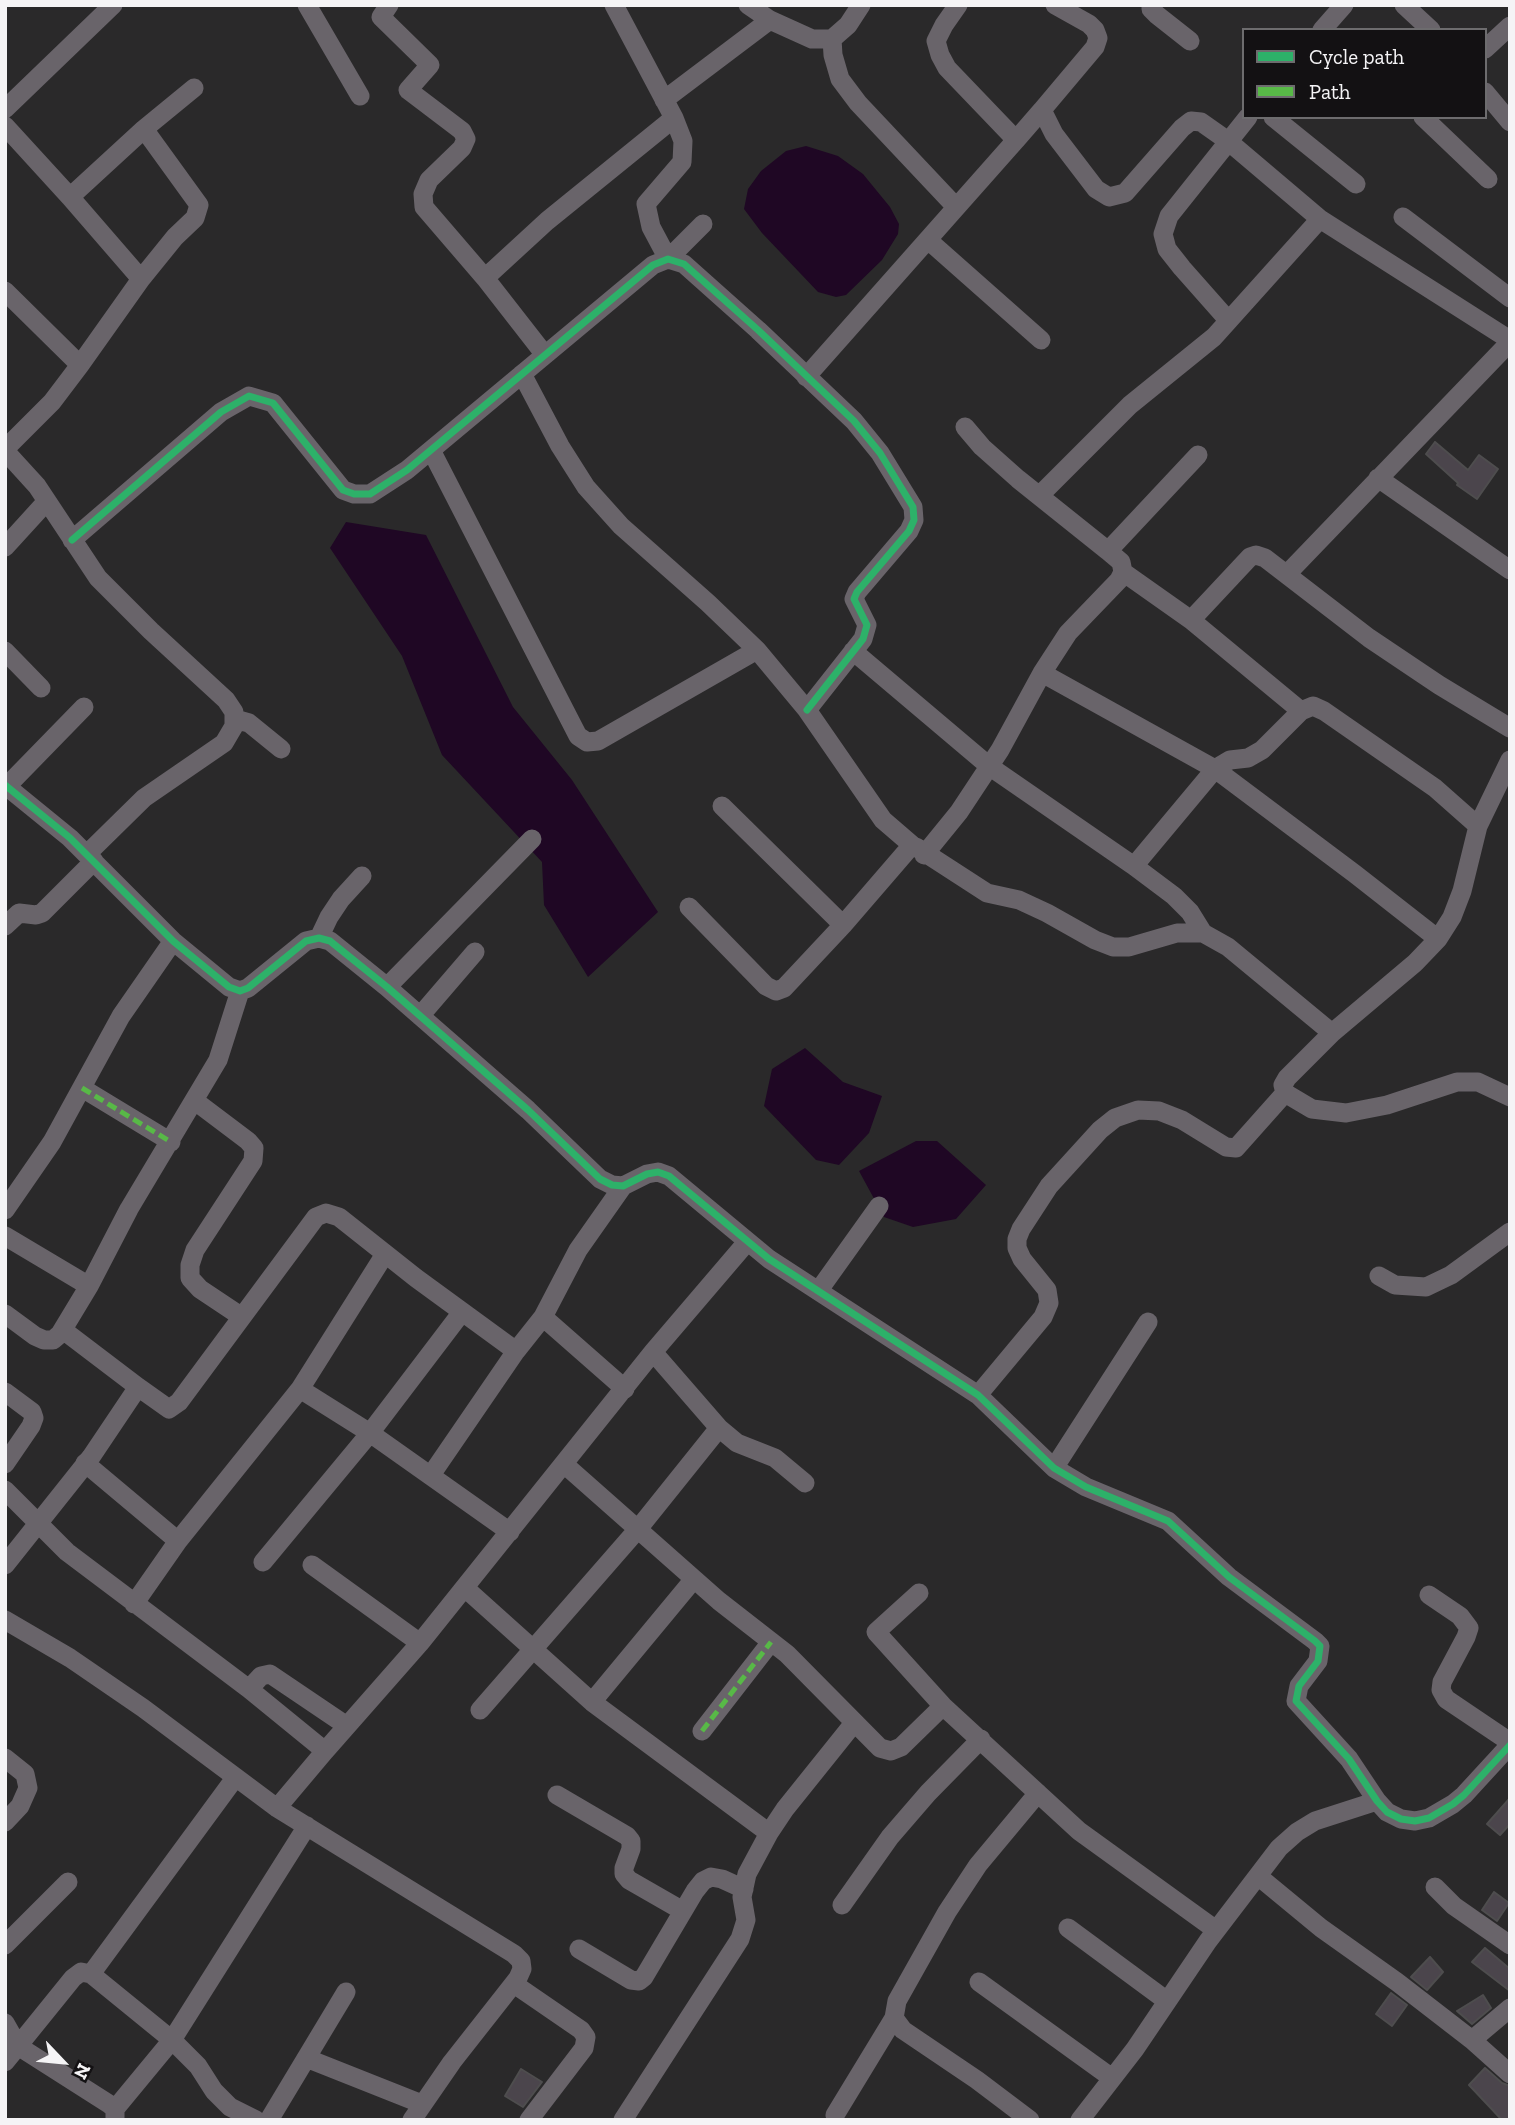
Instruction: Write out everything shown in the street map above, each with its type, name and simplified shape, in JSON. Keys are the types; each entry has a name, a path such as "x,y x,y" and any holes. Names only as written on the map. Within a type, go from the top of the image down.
{"street":[{"path":"5,109 113,5"},
{"path":"307,5 360,96"},
{"path":"390,5 381,17 430,65 408,90 462,131 466,139 461,148 429,180 423,194 424,207 485,278 545,355"},
{"path":"614,5 684,141 682,162 646,204 651,227 668,259 684,264 854,421 880,453 914,507 914,520 909,531 854,599 867,625 863,639 807,710"},
{"path":"748,5 770,20 812,39 832,39 848,25 861,5"},
{"path":"958,5 936,41 940,55 947,68 1016,140"},
{"path":"806,377 1095,47 1095,30 1055,5"},
{"path":"1151,5 1157,15 1190,41"},
{"path":"1324,28 1344,5"},
{"path":"1404,5 1429,28"},
{"path":"664,100 770,20"},
{"path":"1487,46 1510,26"},
{"path":"832,39 833,55 840,79 858,103 956,207"},
{"path":"70,197 144,129 194,88"},
{"path":"1487,94 1510,122"},
{"path":"1042,110 1054,134 1096,189 1109,197 1125,193 1191,121 1208,126 1320,219 1510,341 1287,574"},
{"path":"485,278 557,212 674,118"},
{"path":"1228,320 1182,268 1167,248 1163,234 1169,216 1246,119"},
{"path":"1275,119 1356,184"},
{"path":"1425,119 1488,179"},
{"path":"5,127 141,279"},
{"path":"5,926 19,913 42,913 144,798 224,743 233,732 235,719 231,706 98,578 26,472 5,450 52,402 141,279 175,237 195,218 199,205 144,129"},
{"path":"1403,217 1510,298"},
{"path":"1040,496 1130,405 1190,358 1320,219"},
{"path":"72,540 221,412 249,396 273,403 343,490 354,494 370,494 407,470 653,265 668,259 703,224"},
{"path":"928,240 1041,340"},
{"path":"5,291 80,365"},
{"path":"522,374 586,487 621,526 757,650 807,710 883,820 918,850 987,893 1019,900 1113,947 1129,947 1177,933 1203,933"},
{"path":"689,907 766,986 776,991 784,988 843,925 959,812 1068,634 1119,580 1123,572 1121,562 982,447 965,427"},
{"path":"431,450 578,736 587,742 598,741 757,650"},
{"path":"1108,551 1198,455"},
{"path":"1378,478 1510,570"},
{"path":"5,547 47,501"},
{"path":"1191,620 1250,557 1256,555 1265,558 1369,638 1510,728"},
{"path":"1123,572 1191,620 1301,711"},
{"path":"5,651 41,688"},
{"path":"853,651 989,766 1174,896 1190,912 1203,933 1228,947 1332,1032"},
{"path":"1042,673 1215,769 1438,939"},
{"path":"1134,866 1215,769 1230,760 1248,758 1262,750 1301,711 1313,706 1435,788 1478,826"},
{"path":"85,707 6,785 91,857 173,940 229,987 240,991 248,988 306,941 319,938 330,941 343,949 528,1110 600,1179 612,1185 623,1186"},
{"path":"235,719 249,723 281,749"},
{"path":"1509,763 1478,826 1462,891 1452,917 1438,939 1415,963 1332,1032 1287,1078 1283,1086 1285,1093 1312,1108 1346,1113 1387,1105 1457,1082 1478,1082 1510,1097"},
{"path":"722,806 843,925"},
{"path":"387,987 532,839"},
{"path":"319,938 335,908 362,876"},
{"path":"5,1210 52,1142 121,1016 173,940"},
{"path":"420,1016 475,952"},
{"path":"5,1314 44,1340 53,1340 63,1330 130,1209 218,1060 240,991"},
{"path":"82,1088 171,1142"},
{"path":"978,1395 1043,1317 1049,1303 1047,1290 1022,1259 1017,1248 1021,1228 1049,1186 1100,1130 1115,1118 1138,1110 1159,1111 1182,1120 1226,1147 1236,1148 1285,1093"},
{"path":"195,1101 254,1148 253,1161 195,1250 190,1265 190,1278 200,1289 242,1317"},
{"path":"430,1475 516,1351 543,1317 578,1250 623,1186 648,1174 659,1172 669,1175 769,1259 978,1395 1054,1468 1086,1487 1168,1521 1229,1577 1315,1641 1320,1646 1320,1655 1299,1686 1296,1701 1349,1759 1387,1812 1401,1819 1415,1821 1429,1818 1464,1795 1510,1744 1446,1699 1441,1690 1441,1682 1469,1628 1460,1616 1429,1595"},
{"path":"819,1290 879,1206"},
{"path":"63,1330 169,1409 178,1402 316,1217 326,1213 339,1217 516,1351"},
{"path":"1378,1276 1395,1285 1426,1287 1451,1275 1509,1234"},
{"path":"5,1236 89,1286"},
{"path":"278,1808 420,1643 653,1352 747,1242"},
{"path":"134,1604 178,1541 300,1389 385,1254"},
{"path":"263,1562 370,1433 462,1312"},
{"path":"543,1317 625,1389"},
{"path":"1054,1468 1148,1322"},
{"path":"653,1352 719,1428 737,1443 775,1458 805,1483"},
{"path":"5,1565 86,1463 138,1387"},
{"path":"300,1389 370,1433 510,1532"},
{"path":"5,1392 32,1412 34,1418 32,1426 5,1464"},
{"path":"480,1710 638,1529 719,1428"},
{"path":"86,1463 178,1541"},
{"path":"564,1464 694,1579 787,1654 880,1748 891,1751 901,1747 943,1706"},
{"path":"5,1490 67,1552 249,1689 325,1751"},
{"path":"312,1565 420,1643"},
{"path":"592,1702 694,1579"},
{"path":"465,1587 592,1702 769,1833"},
{"path":"919,1593 876,1632 943,1706 1079,1831 1216,1930"},
{"path":"5,1620 70,1658 143,1708 278,1808 514,1954 521,1961 523,1969 514,1984 480,2024 417,2112 306,2057"},
{"path":"702,1731 771,1642"},
{"path":"249,1689 261,1676 270,1674 347,1726"},
{"path":"623,2120 740,1939 746,1920 742,1897 747,1874 769,1833 785,1808 853,1723"},
{"path":"842,1905 890,1837 981,1739"},
{"path":"5,1758 25,1774 28,1788 20,1806 5,1822"},
{"path":"91,1974 235,1778"},
{"path":"835,2115 894,2018 897,2001 947,1912 978,1865 1038,1793"},
{"path":"557,1795 626,1836 631,1841 631,1849 624,1874 629,1880 683,1911"},
{"path":"1080,2120 1216,1930 1279,1848 1315,1821 1377,1801"},
{"path":"5,2023 18,2046 115,2114 172,2039 307,1826"},
{"path":"1258,1876 1321,1928 1472,2040 1510,2074"},
{"path":"579,1949 631,1980 639,1981 704,1881 711,1877 722,1878 744,1889"},
{"path":"5,1945 68,1882"},
{"path":"1436,1887 1454,1906 1510,1945"},
{"path":"1068,1928 1167,2001"},
{"path":"5,2062 72,1978 81,1972 91,1974 172,2039 198,2066 214,2091 230,2107 256,2120"},
{"path":"979,1982 1112,2078"},
{"path":"514,1984 581,2030 586,2037 584,2048 530,2120"},
{"path":"269,2120 346,1992"},
{"path":"1472,2040 1510,2008"},
{"path":"894,2018 903,2031 977,2080 1030,2120"}],"shaded area":[{"path":"806,146 838,156 863,174 890,207 899,224 898,234 882,260 846,295 836,297 818,292 762,233 744,209 748,189 761,171 786,151"},
{"path":"346,522 426,535 513,707 572,780 658,912 588,977 544,905 542,862 442,755 402,656 330,548"},
{"path":"805,1048 843,1082 882,1096 869,1133 839,1165 816,1160 764,1106 772,1069"},
{"path":"916,1141 937,1141 986,1185 956,1219 913,1227 884,1217 859,1171"}],"building":[{"path":"1435,442 1468,470 1479,455 1498,469 1477,499 1457,485 1458,483 1426,454"},
{"path":"1510,1798 1510,1824 1500,1835 1487,1824"},
{"path":"1494,1892 1509,1903 1497,1921 1482,1910"},
{"path":"1485,1948 1510,1969 1510,1991 1472,1962"},
{"path":"1430,1957 1443,1972 1427,1990 1411,1977"},
{"path":"1391,1993 1407,2005 1392,2026 1376,2014"},
{"path":"1483,1995 1491,2008 1472,2024 1457,2011"},
{"path":"1485,2068 1502,2083 1510,2086 1510,2120 1502,2120 1469,2085"},
{"path":"521,2069 542,2082 523,2107 505,2096"}],"marked path":[{"path":"82,1088 171,1142"},
{"path":"702,1731 771,1642"}],"cycle path":[{"path":"72,540 221,412 249,396 273,403 343,490 354,494 370,494 407,470 653,265 668,259 684,264 854,421 880,453 913,507 914,520 909,531 854,599 867,625 863,639 807,710"},
{"path":"5,785 70,838 173,941 229,987 240,991 248,988 306,941 319,938 330,941 528,1110 600,1179 612,1185 623,1186 647,1174 658,1172 669,1176 769,1259 978,1395 1054,1468 1086,1487 1168,1521 1229,1577 1320,1646 1318,1661 1299,1686 1296,1701 1349,1759 1387,1812 1401,1819 1415,1821 1429,1818 1464,1795 1510,1745"}]}
